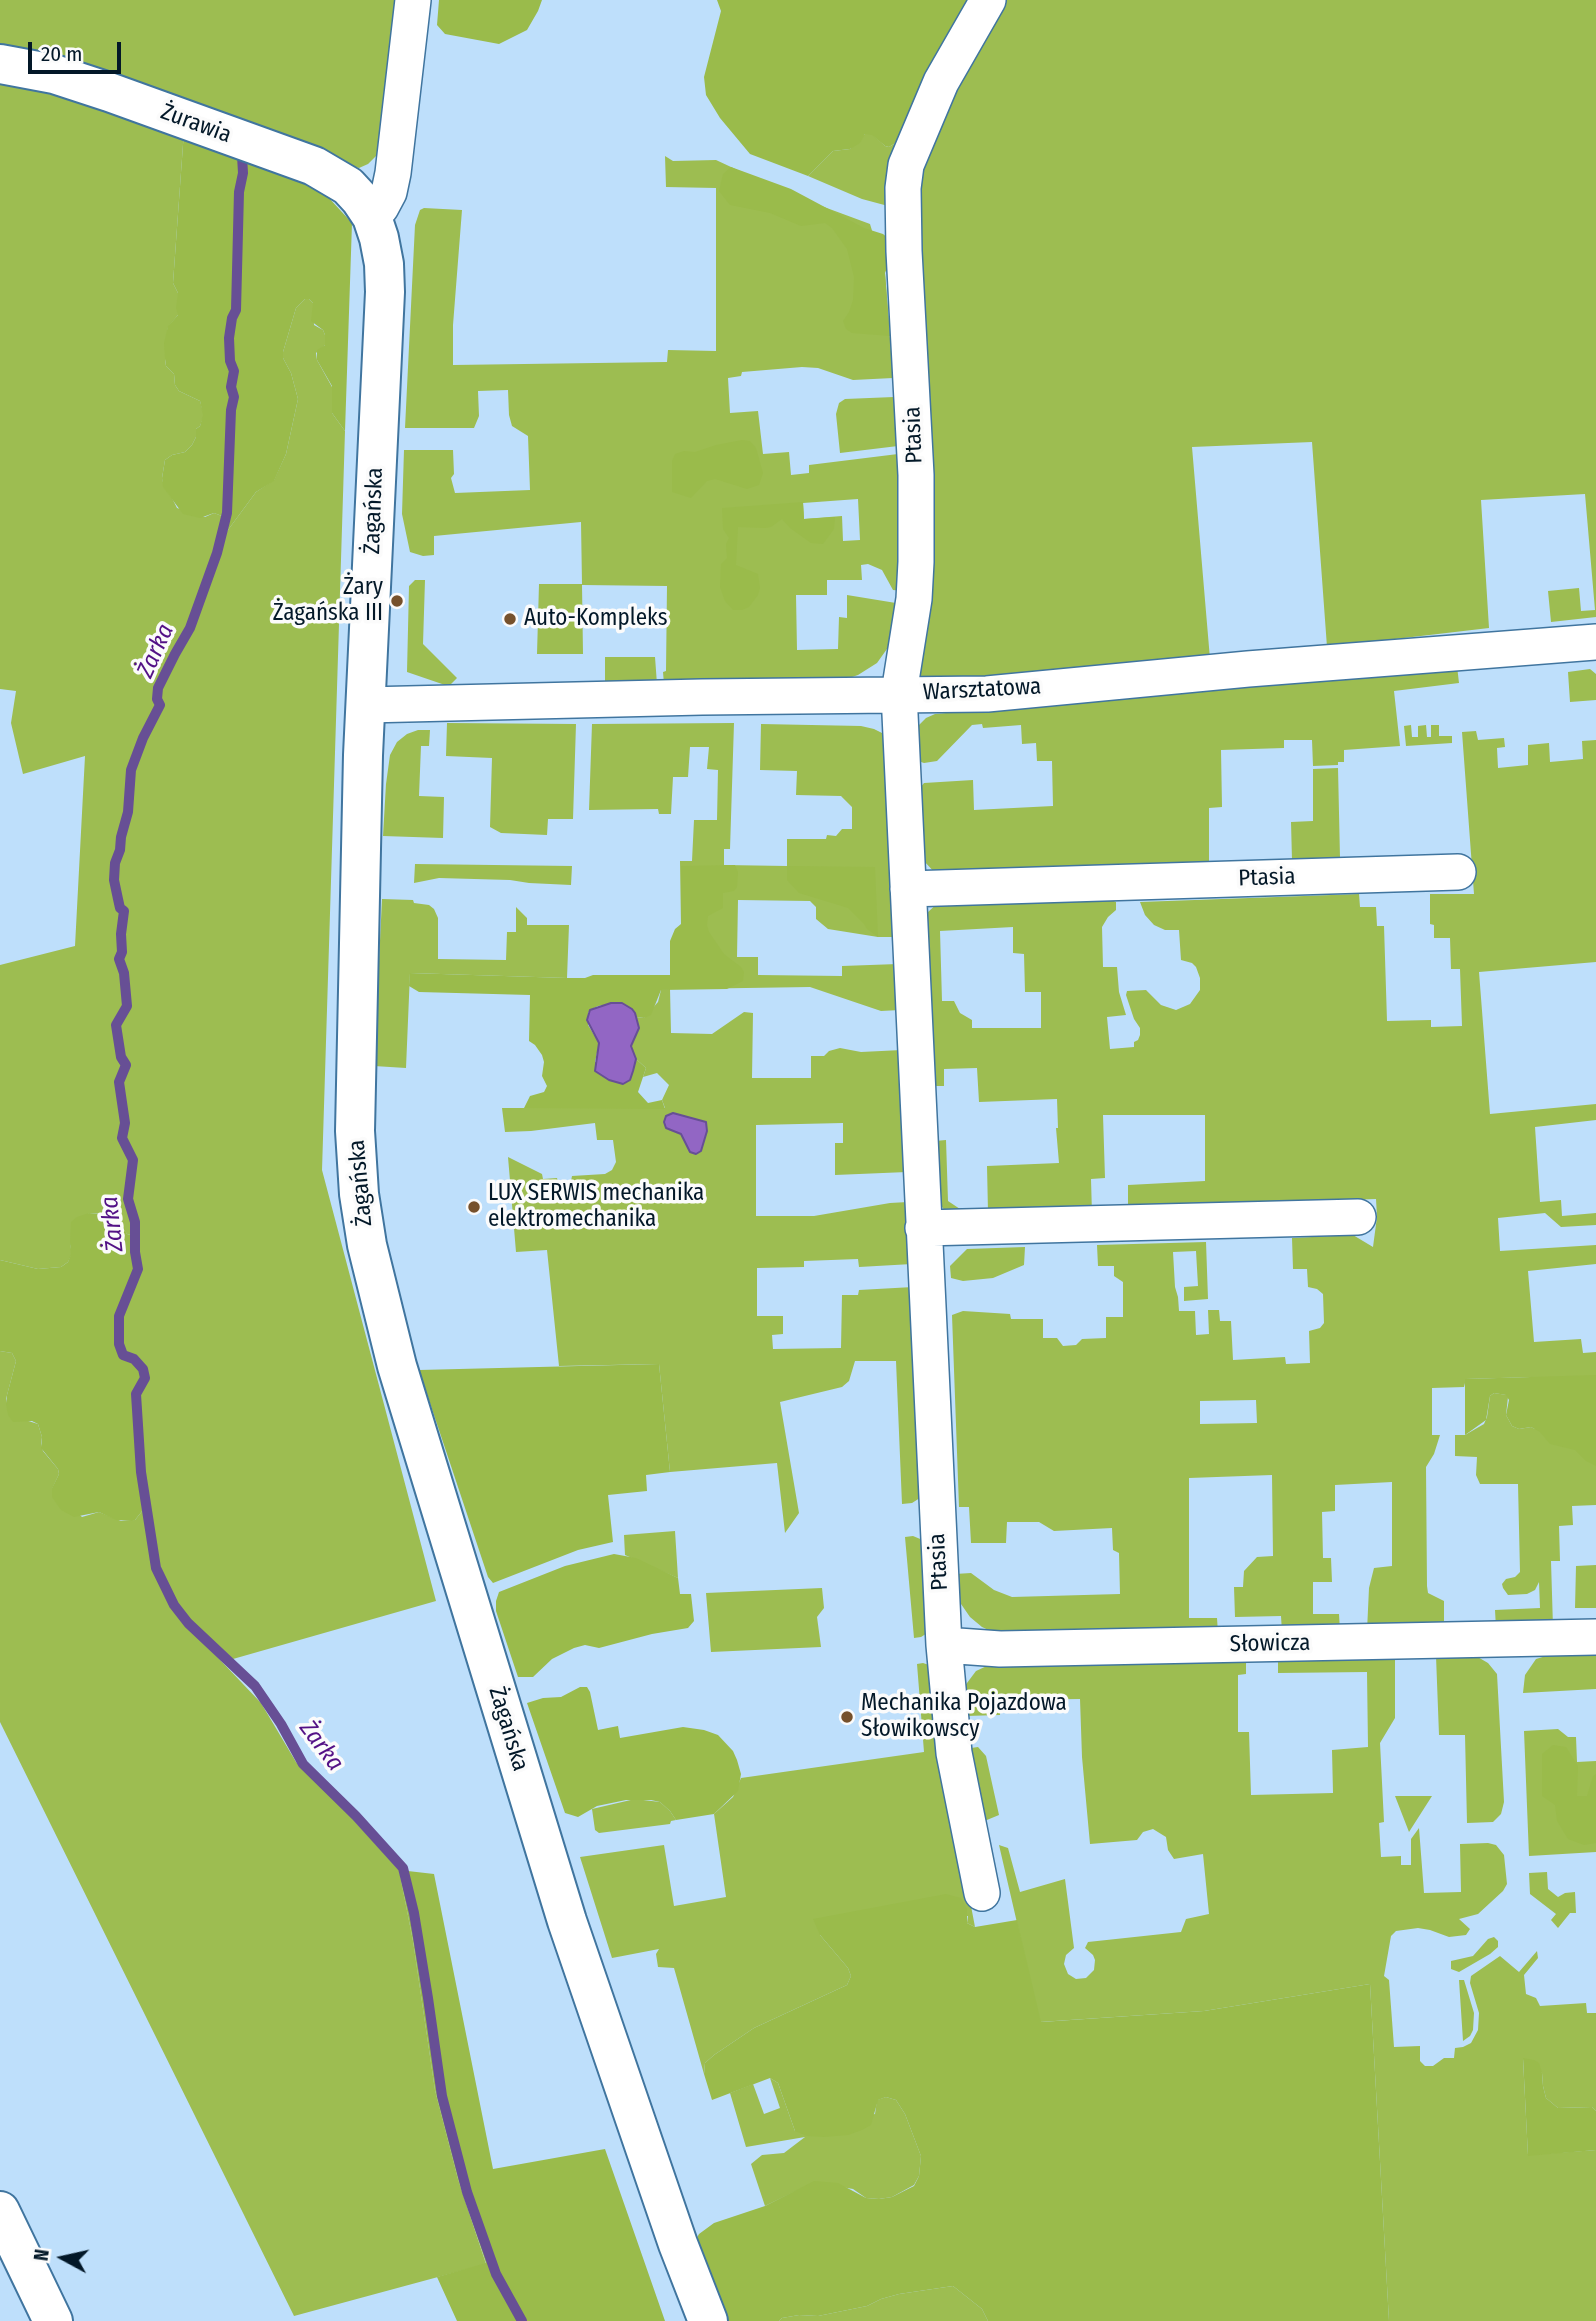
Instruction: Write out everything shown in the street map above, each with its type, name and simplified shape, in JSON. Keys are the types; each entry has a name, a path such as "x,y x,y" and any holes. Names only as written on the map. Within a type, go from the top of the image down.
{"street":[{"path":"372,217 389,192 393,173 413,0"},
{"name":"Ptasia","path":"982,1894 958,1774 944,1646 899,693 914,599 916,562 916,475 903,188 906,165 941,82 988,0"},
{"name":"Żurawia","path":"0,64 54,75 109,92 314,166 348,186 372,217"},
{"name":"Żagańska","path":"372,217 379,238 385,292 366,705 355,1131 359,1194 367,1245 397,1366 567,1921 678,2244 708,2321"},
{"name":"Warsztatowa","path":"366,705 899,693 987,694 1195,673 1596,642"},
{"name":"Ptasia","path":"908,889 1458,872"},
{"path":"923,1228 1357,1217"},
{"name":"Słowicza","path":"944,1646 1000,1649 1596,1637"},
{"path":"0,2211 53,2321"}],"green space":[{"path":"0,0 397,0 378,154 368,164 359,168 0,51"},
{"path":"439,0 542,0 527,30 499,44 445,34 437,25"},
{"path":"717,0 971,0 899,141 889,147 872,135 865,134 860,143 850,149 833,151 808,176 750,154 720,118 706,95 704,77 721,11"},
{"path":"971,0 1596,0 1596,617 1551,622 1548,591 1579,588 1581,611 1595,610 1585,494 1481,500 1489,628 1327,647 1312,442 1192,447 1210,659 988,685 923,679 919,676 903,210 862,199 808,176 833,151 850,149 865,134 872,134 889,147 899,141"},
{"path":"0,82 111,107 184,131 173,283 178,293 178,315 168,327 165,359 166,366 174,374 175,385 179,391 200,401 204,415 196,429 192,445 185,452 165,460 162,478 164,487 177,508 205,517 214,513 222,516 225,521 190,627 158,688 156,699 160,705 143,737 138,753 162,705 158,698 160,689 177,653 192,630 225,534 256,492 274,480 286,454 298,399 283,352 296,308 305,299 313,303 314,325 323,330 325,335 325,345 316,353 317,360 332,387 332,413 345,431 322,1170 436,1601 233,1659 189,1619 176,1603 159,1568 142,1469 139,1394 147,1378 145,1368 135,1358 124,1354 121,1344 121,1317 139,1269 136,1223 129,1199 134,1160 123,1137 126,1123 120,1083 127,1066 122,1056 116,1025 128,1006 125,972 120,959 123,952 121,934 124,912 120,933 119,959 126,1006 115,1025 121,1057 126,1066 118,1082 124,1123 121,1138 132,1160 127,1199 132,1212 134,1236 127,1234 122,1223 111,1214 89,1213 70,1244 72,1254 68,1262 61,1267 38,1269 0,1260 0,965 75,946 85,756 23,774 11,723 16,691 0,689"},
{"path":"184,131 242,156 234,295 236,310 231,318 229,337 229,361 233,372 230,387 233,397 230,410 229,492 225,521 222,516 214,513 200,518 183,514 163,487 162,478 165,460 185,452 192,445 203,415 200,401 179,391 175,385 174,374 166,366 165,359 164,343 168,326 178,315 178,293 173,283"},
{"path":"665,156 673,161 716,160 789,194 870,224 885,273 893,378 853,380 818,368 802,367 742,372 741,376 728,378 730,413 758,411 763,454 789,452 791,475 809,473 809,465 898,454 903,591 893,590 882,570 868,564 861,565 862,580 827,580 827,595 796,595 797,650 838,649 839,617 847,618 847,595 902,604 894,639 877,663 858,675 849,678 664,684 667,586 582,585 583,654 537,654 539,584 582,584 581,522 434,536 434,555 423,556 410,552 402,514 404,450 453,450 454,474 451,478 455,493 530,490 528,436 512,426 508,390 478,391 479,416 474,428 405,428 415,225 420,210 462,210 453,325 453,365 667,362 668,350 716,351 716,188 666,187","holes":["858,499 860,540 843,541 842,516 804,519 803,503"]},
{"path":"245,157 317,185 352,223 345,431 332,413 332,386 317,360 317,350 325,345 325,335 323,330 311,321 313,303 305,299 296,308 283,352 298,399 286,454 274,481 256,492 225,534 232,492 236,371 231,361 233,318 238,311 241,193"},
{"path":"731,167 791,189 889,239 890,260 885,273 890,336 852,333 846,329 843,321 853,300 854,277 847,249 832,228 825,223 801,226 770,213 730,205 719,191 723,174"},
{"path":"894,397 898,446 840,453 836,414 839,403 845,399"},
{"path":"742,440 750,441 756,448 763,473 759,485 747,489 715,479 707,481 691,498 672,492 672,461 675,454 695,452"},
{"path":"803,502 804,519 835,517 834,529 823,544 811,543 782,519 771,527 738,527 736,565 758,574 760,588 749,607 733,610 725,601 720,587 721,564 727,558 726,544 729,538 723,529 722,508"},
{"path":"415,580 425,580 423,644 457,678 451,684 445,685 407,672 409,586"},
{"path":"605,657 655,657 657,684 605,686"},
{"path":"1457,666 1459,683 1394,691 1400,746 1344,750 1344,762 1338,762 1338,765 1313,766 1312,740 1284,740 1284,748 1221,750 1222,807 1209,808 1209,864 936,874 924,861 920,788 924,783 973,780 974,810 1053,806 1052,761 1037,761 1036,743 1022,744 1021,725 983,728 982,724 972,725 937,761 921,762 917,736 919,725 935,714"},
{"path":"1590,669 1596,674 1596,700 1570,702 1568,672"},
{"path":"447,723 576,724 573,819 548,819 547,835 501,833 490,827 492,758 446,756"},
{"path":"734,723 730,849 724,849 724,865 787,866 787,839 826,839 827,835 836,836 842,829 852,829 852,807 841,796 796,795 797,771 760,770 761,724 861,726 884,734 897,937 878,937 828,929 816,919 816,907 810,901 738,900 737,957 758,957 758,975 842,976 842,966 898,964 900,1010 881,1011 810,987 682,989 680,861 692,861 694,820 717,820 718,770 707,769 709,747 690,747 688,777 673,777 671,814 659,814 658,809 589,810 592,724"},
{"path":"1411,725 1412,737 1418,737 1418,726 1426,725 1427,737 1431,737 1431,725 1439,725 1439,736 1452,736 1452,743 1406,746 1404,726"},
{"path":"418,730 430,730 429,746 421,746 419,796 444,797 443,838 383,836 390,755 397,742"},
{"path":"1476,731 1478,740 1504,738 1505,747 1497,748 1498,768 1528,765 1528,745 1549,743 1550,762 1583,759 1582,741 1596,740 1596,962 1479,972 1490,1114 1596,1104 1596,1120 1535,1127 1540,1202 1561,1200 1562,1216 1596,1213 1596,1225 1561,1227 1545,1213 1498,1218 1500,1251 1596,1245 1596,1264 1528,1271 1534,1342 1581,1339 1583,1353 1596,1352 1596,1505 1572,1506 1573,1525 1559,1526 1560,1561 1551,1561 1553,1627 1496,1628 1495,1610 1540,1608 1539,1582 1535,1590 1527,1594 1508,1595 1502,1584 1520,1572 1518,1484 1480,1484 1476,1475 1477,1457 1455,1456 1455,1435 1465,1435 1484,1424 1490,1396 1494,1393 1507,1395 1506,1415 1512,1426 1535,1429 1534,1377 1466,1379 1464,1387 1432,1388 1432,1435 1440,1435 1434,1454 1426,1467 1427,1586 1428,1593 1444,1601 1444,1630 1367,1631 1369,1588 1374,1568 1392,1566 1392,1482 1335,1485 1335,1511 1322,1512 1323,1558 1331,1558 1332,1582 1313,1582 1313,1614 1339,1614 1340,1631 1282,1632 1281,1616 1235,1617 1234,1587 1243,1587 1244,1571 1257,1557 1273,1556 1272,1475 1189,1478 1189,1618 1217,1618 1218,1633 1014,1636 995,1633 982,1627 970,1617 961,1604 955,1574 971,1573 994,1590 1012,1597 1120,1594 1119,1553 1113,1550 1112,1528 1054,1531 1039,1522 1007,1522 1006,1543 971,1543 969,1507 959,1507 952,1315 963,1311 1010,1314 1011,1319 1043,1319 1043,1338 1057,1338 1063,1346 1076,1345 1082,1339 1106,1338 1106,1317 1123,1317 1123,1282 1114,1276 1114,1266 1098,1266 1097,1245 1206,1242 1208,1299 1184,1301 1184,1287 1198,1286 1196,1251 1173,1252 1179,1311 1195,1311 1196,1335 1209,1334 1208,1310 1219,1310 1220,1321 1231,1321 1233,1360 1285,1357 1286,1364 1310,1363 1309,1331 1320,1328 1324,1323 1323,1294 1308,1287 1307,1269 1293,1269 1292,1238 1353,1235 1373,1247 1377,1217 1376,1199 1128,1207 1128,1185 1205,1181 1205,1115 1103,1115 1105,1178 1091,1179 1092,1214 960,1218 945,1211 937,1200 935,1141 946,1140 948,1201 966,1213 988,1212 987,1166 1059,1163 1057,1099 979,1102 977,1068 944,1069 944,1086 932,1086 925,920 928,912 939,902 956,898 1103,896 1116,902 1116,910 1102,927 1103,967 1117,967 1119,992 1126,1015 1107,1017 1110,1049 1134,1047 1134,1042 1140,1035 1127,991 1146,990 1161,1005 1176,1010 1190,1004 1200,990 1196,967 1181,960 1179,930 1165,930 1154,925 1145,915 1140,902 1359,894 1360,907 1376,907 1377,926 1384,926 1387,1021 1431,1020 1431,1027 1462,1026 1460,969 1451,969 1450,938 1434,938 1434,925 1430,924 1430,894 1474,894 1462,732","holes":["1013,927 1013,953 1024,954 1025,992 1041,992 1041,1028 972,1028 972,1020 960,1013 954,1001 942,1001 940,931","1256,1400 1257,1423 1200,1424 1200,1401"]},
{"path":"1338,768 1340,858 1292,860 1291,822 1313,821 1313,769"},
{"path":"415,864 572,866 571,885 439,878 414,883"},
{"path":"735,865 738,872 737,887 734,891 723,893 723,908 708,916 707,925 724,954 741,967 744,972 743,981 727,989 661,990 651,1015 644,1018 636,1017 632,1009 616,1003 598,1006 588,1013 588,1025 599,1043 595,1062 635,1063 636,1059 646,1068 638,1092 648,1103 662,1100 665,1109 524,1108 530,1096 544,1092 547,1086 542,1076 542,1055 529,1041 530,995 419,992 409,986 410,973 567,978 593,975 670,975 670,941 675,929 681,924 681,866"},
{"path":"787,866 875,867 878,937 848,908 799,893 787,880"},
{"path":"382,899 413,900 414,903 429,905 434,909 438,918 438,959 506,960 507,932 516,932 516,907 527,918 527,925 569,925 567,978 410,973 406,1068 374,1066"},
{"path":"670,989 671,1033 712,1034 744,1012 753,1013 752,1078 811,1078 811,1056 824,1056 829,1051 840,1048 861,1052 902,1050 907,1172 835,1175 835,1143 843,1143 843,1123 756,1125 756,1216 814,1216 908,1202 912,1264 859,1267 858,1259 804,1261 804,1267 757,1268 757,1316 783,1316 783,1334 772,1335 773,1349 841,1348 842,1295 858,1295 859,1290 913,1287 923,1496 912,1503 902,1504 896,1361 855,1361 849,1381 842,1387 780,1402 799,1513 785,1533 777,1463 670,1472 659,1364 559,1366 547,1250 516,1252 508,1157 542,1174 543,1179 571,1181 572,1176 605,1174 612,1170 616,1162 613,1140 597,1140 595,1123 505,1132 502,1108 665,1108 662,1100 669,1085 657,1073 643,1077 646,1068 636,1059 631,1047 639,1028 636,1017 644,1018 658,1002 661,990"},
{"path":"89,1213 116,1215 127,1234 134,1236 137,1269 118,1316 118,1344 121,1355 133,1360 142,1369 144,1378 136,1393 136,1421 144,1506 132,1521 116,1520 99,1512 74,1517 61,1510 52,1497 58,1469 41,1448 42,1437 38,1424 32,1421 13,1422 8,1415 6,1404 16,1361 12,1353 0,1351 0,1260 38,1269 61,1267 68,1262 71,1254 71,1222"},
{"path":"1025,1247 1024,1265 993,1278 963,1281 951,1278 950,1266 967,1249"},
{"path":"0,1351 12,1353 16,1361 6,1399 9,1415 38,1424 43,1451 58,1469 59,1474 52,1489 82,1517 99,1512 121,1521 135,1520 143,1510 144,1496 154,1568 173,1606 187,1625 261,1703 296,1762 399,1870 413,1941 435,2090 458,2179 486,2264 294,2316 0,1722"},
{"path":"659,1364 670,1472 646,1475 647,1491 608,1495 613,1542 578,1550 493,1583 488,1577 419,1370"},
{"path":"1596,1375 1596,1466 1575,1450 1550,1444 1540,1432 1531,1427 1519,1429 1512,1426 1506,1415 1509,1400 1506,1395 1494,1393 1490,1396 1486,1420 1465,1435 1465,1379"},
{"path":"675,1531 678,1578 625,1555 624,1535"},
{"path":"913,1536 925,1541 929,1632 914,1638 905,1537"},
{"path":"614,1554 636,1558 678,1578 680,1594 691,1594 694,1621 688,1628 599,1648 585,1645 574,1648 552,1659 533,1677 518,1677 496,1611 499,1592 565,1566"},
{"path":"1596,1565 1596,1608 1575,1608 1576,1566"},
{"path":"822,1588 824,1608 817,1617 821,1647 711,1652 706,1593"},
{"path":"1596,1654 1596,1689 1523,1693 1525,1675 1536,1659 1546,1656"},
{"path":"1436,1656 1476,1656 1488,1663 1497,1674 1504,1802 1501,1814 1493,1822 1467,1823 1465,1735 1439,1735"},
{"path":"1395,1658 1395,1718 1380,1743 1384,1822 1379,1823 1381,1857 1401,1856 1401,1865 1411,1865 1411,1839 1419,1828 1424,1893 1461,1892 1460,1844 1496,1845 1504,1855 1507,1884 1478,1914 1459,1919 1470,1929 1466,1935 1449,1937 1418,1928 1396,1931 1391,1936 1384,1976 1389,1980 1394,2047 1420,2046 1420,2061 1425,2066 1433,2066 1444,2058 1454,2058 1455,2048 1471,2043 1478,2030 1479,2013 1470,1983 1471,1976 1500,1956 1519,1972 1537,1951 1538,1958 1524,1975 1526,1994 1536,1998 1540,2006 1586,2003 1587,2013 1596,2013 1596,2111 1592,2107 1558,2108 1546,2098 1542,2073 1523,2059 1528,2155 1596,2150 1596,2321 1389,2321 1370,1984 1204,2011 1040,2022 999,1845 1008,1848 1020,1892 1065,1879 1074,1948 1066,1955 1064,1964 1068,1974 1076,1979 1086,1978 1094,1970 1093,1955 1085,1948 1088,1942 1181,1932 1186,1919 1209,1914 1203,1854 1174,1859 1168,1850 1166,1837 1153,1829 1143,1832 1137,1840 1090,1844 1080,1699 1001,1700 1000,1715 966,1716 964,1687 976,1671 989,1665 1246,1660 1246,1674 1238,1675 1238,1732 1249,1732 1251,1795 1333,1793 1332,1750 1368,1747 1367,1672 1278,1673 1278,1660"},
{"path":"917,1664 932,1666 948,1785 975,1927 967,1923 968,1916 820,1935 848,1968 851,1976 847,1985 754,2028 705,2063 704,2074 674,1968 658,1967 656,1954 659,1949 612,1958 580,1857 664,1845 674,1906 726,1897 714,1814 733,1797 741,1778 924,1752"},
{"path":"580,1687 587,1687 590,1692 598,1730 618,1726 620,1738 683,1727 718,1735 733,1751 737,1760 741,1774 738,1791 714,1814 676,1820 660,1802 651,1800 626,1800 597,1806 578,1817 565,1813 527,1703 543,1698 561,1697"},
{"path":"1558,1729 1568,1737 1576,1737 1577,1762 1596,1761 1596,1852 1529,1856 1524,1731"},
{"path":"1553,1745 1566,1747 1578,1766 1577,1796 1587,1796 1596,1774 1596,1843 1584,1845 1568,1839 1557,1821 1555,1805 1542,1796 1542,1754"},
{"path":"978,1747 986,1756 999,1815 982,1822 971,1748"},
{"path":"1395,1796 1432,1796 1409,1832"},
{"path":"635,1799 660,1802 676,1820 670,1824 599,1833 595,1830 592,1809"},
{"path":"399,1870 434,1874 493,2169 605,2149 665,2321 457,2321 437,2277 486,2263 458,2179 435,2090 413,1941"},
{"path":"1547,1872 1548,1889 1558,1897 1575,1892 1576,1913 1570,1913 1558,1928 1551,1920 1556,1914 1530,1894 1529,1873"},
{"path":"946,1894 961,1898 967,1909 967,1923 975,1927 1017,1920 1041,2022 1204,2011 1370,1984 1389,2321 988,2321 982,2309 953,2286 899,2294 867,2306 818,2316 799,2315 779,2321 717,2321 694,2243 699,2234 714,2223 765,2206 814,2181 838,2183 866,2198 892,2197 914,2186 919,2176 921,2156 905,2114 896,2100 886,2097 878,2100 871,2125 862,2130 848,2135 807,2136 795,2131 778,2083 770,2078 712,2100 704,2074 705,2063 754,2028 847,1985 851,1976 848,1968 820,1935 813,1919"},
{"path":"1494,1937 1498,1941 1498,1947 1490,1954 1459,1972 1451,1969 1451,1961 1473,1956 1488,1939"},
{"path":"1459,1980 1464,1980 1474,2013 1473,2030 1463,2041"},
{"path":"1523,2058 1539,2063 1546,2098 1558,2108 1592,2107 1596,2111 1596,2150 1528,2156"},
{"path":"770,2078 778,2083 795,2131 875,2114 877,2100 886,2097 896,2100 905,2114 921,2156 919,2176 914,2185 892,2197 879,2199 866,2198 853,2189 814,2182 765,2206 751,2164 762,2155 784,2153 805,2137 746,2147 730,2093 753,2084 764,2114 780,2108"},
{"path":"953,2286 982,2309 988,2321 779,2321 799,2315 818,2316 867,2306 899,2294"}],"shaded area":[{"path":"611,1003 622,1003 632,1009 639,1028 631,1046 636,1059 633,1071 630,1080 623,1084 609,1080 595,1071 599,1043 587,1020 590,1010"},
{"path":"673,1113 706,1122 707,1131 701,1151 696,1154 690,1152 681,1134 666,1128 666,1116"}],"waterway":[{"name":"Żarka","path":"242,156 236,310 229,338 230,361 234,371 231,387 234,397 231,410 227,513 217,553 190,628 158,688 157,699 160,705 131,770 128,812 115,863 114,880 120,908 124,911 122,952 119,959 124,973 127,1006 116,1025 121,1057 126,1065 119,1082 125,1123 122,1138 133,1160 128,1199 135,1222 138,1269 119,1316 119,1344 123,1355 134,1359 143,1369 145,1378 136,1394 141,1472 156,1568 174,1605 188,1623 255,1686 281,1724 303,1764 356,1816 403,1868 414,1913 442,2096 467,2192 496,2274 522,2321"}],"place":[{"name":"Żary Żagańska III","path":"397,601"},
{"name":"Auto-Kompleks","path":"510,619"},
{"name":"LUX SERWIS mechanika elektromechanika","path":"474,1207"},
{"name":"Mechanika Pojazdowa Słowikowscy","path":"847,1717"}]}
